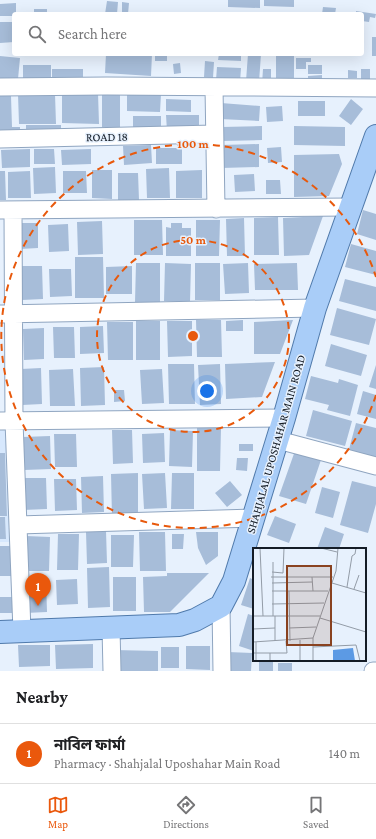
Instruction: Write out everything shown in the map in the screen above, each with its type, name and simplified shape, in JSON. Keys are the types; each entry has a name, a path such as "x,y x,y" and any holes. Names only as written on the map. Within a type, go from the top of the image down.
{"main road":[{"name":"SHAHJALAL UPOSHAHAR MAIN ROAD","path":"221,606 234,581 278,440 315,308 376,137"},
{"path":"0,632 180,625 195,620 221,606"}],"street":[{"path":"214,87 216,208"},
{"path":"0,88 376,88"},
{"name":"ROAD 18","path":"0,139 214,134"},
{"path":"22,631 18,524 7,421 7,210 350,208"},
{"path":"7,314 315,308"},
{"path":"7,421 284,418"},
{"path":"278,440 376,466"},
{"path":"18,524 254,518"},
{"path":"221,606 222,671"},
{"path":"112,628 112,671"}],"shaded area":[{"path":"0,429 13,429 11,542 0,542 0,539 6,538 5,517 0,516 7,515 5,453 0,453"}],"building":[{"path":"228,0 260,0 260,8 228,7"},
{"path":"264,0 294,0 294,7 264,6"},
{"path":"107,1 118,2 117,12 105,12"},
{"path":"122,2 129,3 128,12 122,12"},
{"path":"16,3 16,12 12,12 12,16 0,16 0,4"},
{"path":"323,7 336,8 335,12 322,12"},
{"path":"34,9 47,9 47,12 34,12"},
{"path":"364,12 376,14 375,18 370,17 369,22 364,21"},
{"path":"0,22 12,22 12,42 0,43"},
{"path":"372,37 376,37 376,56 372,56"},
{"path":"0,56 20,58 18,79 0,78"},
{"path":"106,56 152,56 151,76 105,73"},
{"path":"155,56 167,56 167,61 155,61"},
{"path":"219,56 241,56 241,61 218,60"},
{"path":"248,56 261,56 259,82 246,81"},
{"path":"276,56 294,56 294,85 276,85"},
{"path":"296,58 311,58 311,62 306,62 306,69 296,69"},
{"path":"205,61 214,62 213,78 204,77"},
{"path":"180,63 181,73 174,74 173,64"},
{"path":"23,65 51,65 51,81 23,82"},
{"path":"308,65 322,65 322,74 308,74"},
{"path":"217,67 241,68 240,82 216,80"},
{"path":"52,69 83,69 83,81 52,81"},
{"path":"263,69 271,69 271,84 262,84"},
{"path":"361,69 370,69 370,79 361,79"},
{"path":"348,70 357,71 357,78 348,78"},
{"path":"322,75 322,83 308,84 308,76"},
{"path":"98,93 99,124 62,123 62,94"},
{"path":"102,93 120,93 120,127 102,127"},
{"path":"127,93 161,94 160,112 127,111"},
{"path":"18,94 55,94 56,124 19,124"},
{"path":"0,96 11,96 12,127 20,127 20,138 0,138"},
{"path":"166,99 191,100 191,112 166,111"},
{"path":"351,99 363,109 351,125 339,116"},
{"path":"298,101 325,101 325,116 298,116"},
{"path":"221,103 260,106 259,121 220,119"},
{"path":"282,106 283,121 267,122 266,107"},
{"path":"166,115 199,115 199,131 167,131"},
{"path":"133,116 161,116 161,128 133,128"},
{"path":"26,125 61,125 61,136 26,135"},
{"path":"262,126 262,140 222,141 222,127"},
{"path":"294,126 345,127 345,146 294,145"},
{"path":"259,144 259,167 221,168 221,145"},
{"path":"151,145 152,163 124,165 123,146"},
{"path":"281,147 282,162 268,163 267,148"},
{"path":"156,148 182,148 182,164 156,164"},
{"path":"30,149 30,167 2,168 1,150"},
{"path":"34,149 54,149 55,164 34,164"},
{"path":"91,149 91,164 62,165 61,150"},
{"path":"339,154 342,164 329,196 294,197 294,155"},
{"path":"55,167 56,193 34,194 33,168"},
{"path":"169,168 170,198 147,198 146,169"},
{"path":"92,170 112,170 112,199 92,198"},
{"path":"202,170 202,198 176,198 176,171"},
{"path":"0,171 5,171 6,200 0,200"},
{"path":"30,171 31,198 8,198 8,172"},
{"path":"63,171 86,171 87,193 63,193"},
{"path":"118,173 138,173 139,200 118,200"},
{"path":"254,174 255,191 235,192 234,175"},
{"path":"266,180 280,180 281,194 266,194"},
{"path":"363,210 376,214 376,240 357,234"},
{"path":"323,216 309,255 284,256 283,218"},
{"path":"278,217 279,255 254,255 254,218"},
{"path":"244,218 245,256 227,256 226,219"},
{"path":"134,220 162,220 163,255 134,255"},
{"path":"196,220 220,220 219,256 196,256"},
{"path":"102,221 103,254 78,255 77,222"},
{"path":"20,223 38,223 38,248 20,249"},
{"path":"171,223 182,223 182,228 191,228 191,256 166,256 166,227 171,228"},
{"path":"68,224 69,251 49,252 48,225"},
{"path":"351,244 376,251 376,275 345,267"},
{"path":"75,257 103,257 104,298 75,298"},
{"path":"136,263 160,263 160,302 135,302"},
{"path":"165,263 191,264 190,302 164,301"},
{"path":"195,263 220,263 220,300 195,300"},
{"path":"248,263 249,293 225,294 223,264"},
{"path":"297,263 298,290 255,290 254,264"},
{"path":"21,266 42,266 43,299 22,300"},
{"path":"132,266 132,294 106,294 106,267"},
{"path":"49,269 71,269 72,296 50,297"},
{"path":"345,279 376,287 376,311 339,301"},
{"path":"337,308 376,319 369,345 330,335"},
{"path":"196,320 221,320 222,357 197,357"},
{"path":"243,320 243,331 226,331 226,321"},
{"path":"293,320 280,354 254,354 254,322"},
{"path":"136,321 160,321 160,360 136,360"},
{"path":"167,321 192,321 192,356 168,357"},
{"path":"107,322 133,322 133,360 108,360"},
{"path":"103,326 104,353 80,354 80,327"},
{"path":"53,327 74,327 75,358 54,358"},
{"path":"44,328 44,359 24,360 23,329"},
{"path":"331,344 367,355 361,376 325,366"},
{"path":"275,362 262,397 226,399 225,364"},
{"path":"168,364 194,364 195,404 169,404"},
{"path":"220,364 221,404 200,405 198,365"},
{"path":"376,365 376,389 369,387"},
{"path":"104,367 105,405 81,406 80,368"},
{"path":"41,368 42,404 22,405 21,369"},
{"path":"73,369 75,406 50,406 49,370"},
{"path":"162,369 164,403 142,404 140,370"},
{"path":"311,376 338,383 339,379 358,385 350,416 327,410 329,405 305,399"},
{"path":"114,390 124,390 125,401 114,402"},
{"path":"363,391 376,395 376,419 357,414"},
{"path":"313,410 352,421 345,446 306,436"},
{"path":"356,423 376,428 376,461 348,453"},
{"path":"197,428 221,428 220,471 197,471"},
{"path":"112,430 132,430 133,463 113,464"},
{"path":"170,430 193,431 192,467 169,466"},
{"path":"164,433 165,462 143,463 142,434"},
{"path":"54,434 76,434 77,467 55,467"},
{"path":"50,436 51,469 24,470 23,437"},
{"path":"239,444 253,444 253,451 239,451"},
{"path":"296,448 322,457 306,504 279,496"},
{"path":"0,453 5,453 7,516 0,516"},
{"path":"237,458 248,458 247,471 236,470"},
{"path":"138,473 138,517 112,517 111,474"},
{"path":"165,473 167,508 144,509 142,474"},
{"path":"172,473 194,473 194,509 171,509"},
{"path":"103,476 104,512 82,513 81,477"},
{"path":"22,478 46,478 47,509 23,510"},
{"path":"54,479 76,479 77,510 55,511"},
{"path":"230,481 242,495 227,507 215,493"},
{"path":"352,481 376,487 376,504 368,533 340,525"},
{"path":"322,487 340,492 333,518 315,513"},
{"path":"275,516 296,524 289,543 267,535"},
{"path":"0,517 5,517 6,539 0,539"},
{"path":"325,527 344,534 339,548 317,548"},
{"path":"106,531 107,563 87,564 86,532"},
{"path":"139,532 165,532 166,571 140,571"},
{"path":"196,532 218,532 218,556 206,565 198,548"},
{"path":"58,534 79,534 78,570 57,570"},
{"path":"172,534 184,534 183,549 172,549"},
{"path":"111,535 134,535 133,567 111,567"},
{"path":"26,536 50,537 49,571 26,571"},
{"path":"0,546 15,546 15,576 0,576"},
{"path":"109,567 110,607 88,608 87,568"},
{"path":"167,573 209,573 170,612 144,612 143,577 167,576"},
{"path":"113,577 136,577 136,611 113,611"},
{"path":"250,578 253,580 253,609 241,605"},
{"path":"77,579 78,604 57,605 56,580"},
{"path":"46,580 47,612 25,613 24,581"},
{"path":"0,597 16,597 16,613 0,613"},
{"path":"248,614 253,616 253,651 239,646"},
{"path":"93,644 93,668 56,669 55,645"},
{"path":"18,645 50,645 50,666 19,667"},
{"path":"186,646 210,646 210,670 186,669"},
{"path":"161,647 179,647 179,668 161,668"},
{"path":"114,650 158,651 158,671 114,671"},
{"path":"228,652 252,653 251,671 228,671"},
{"path":"259,661 273,661 273,671 259,671"},
{"path":"278,663 292,663 292,671 278,671"}],"place":[{"name":"নাবিল ফার্মা","path":"38,606"}]}
